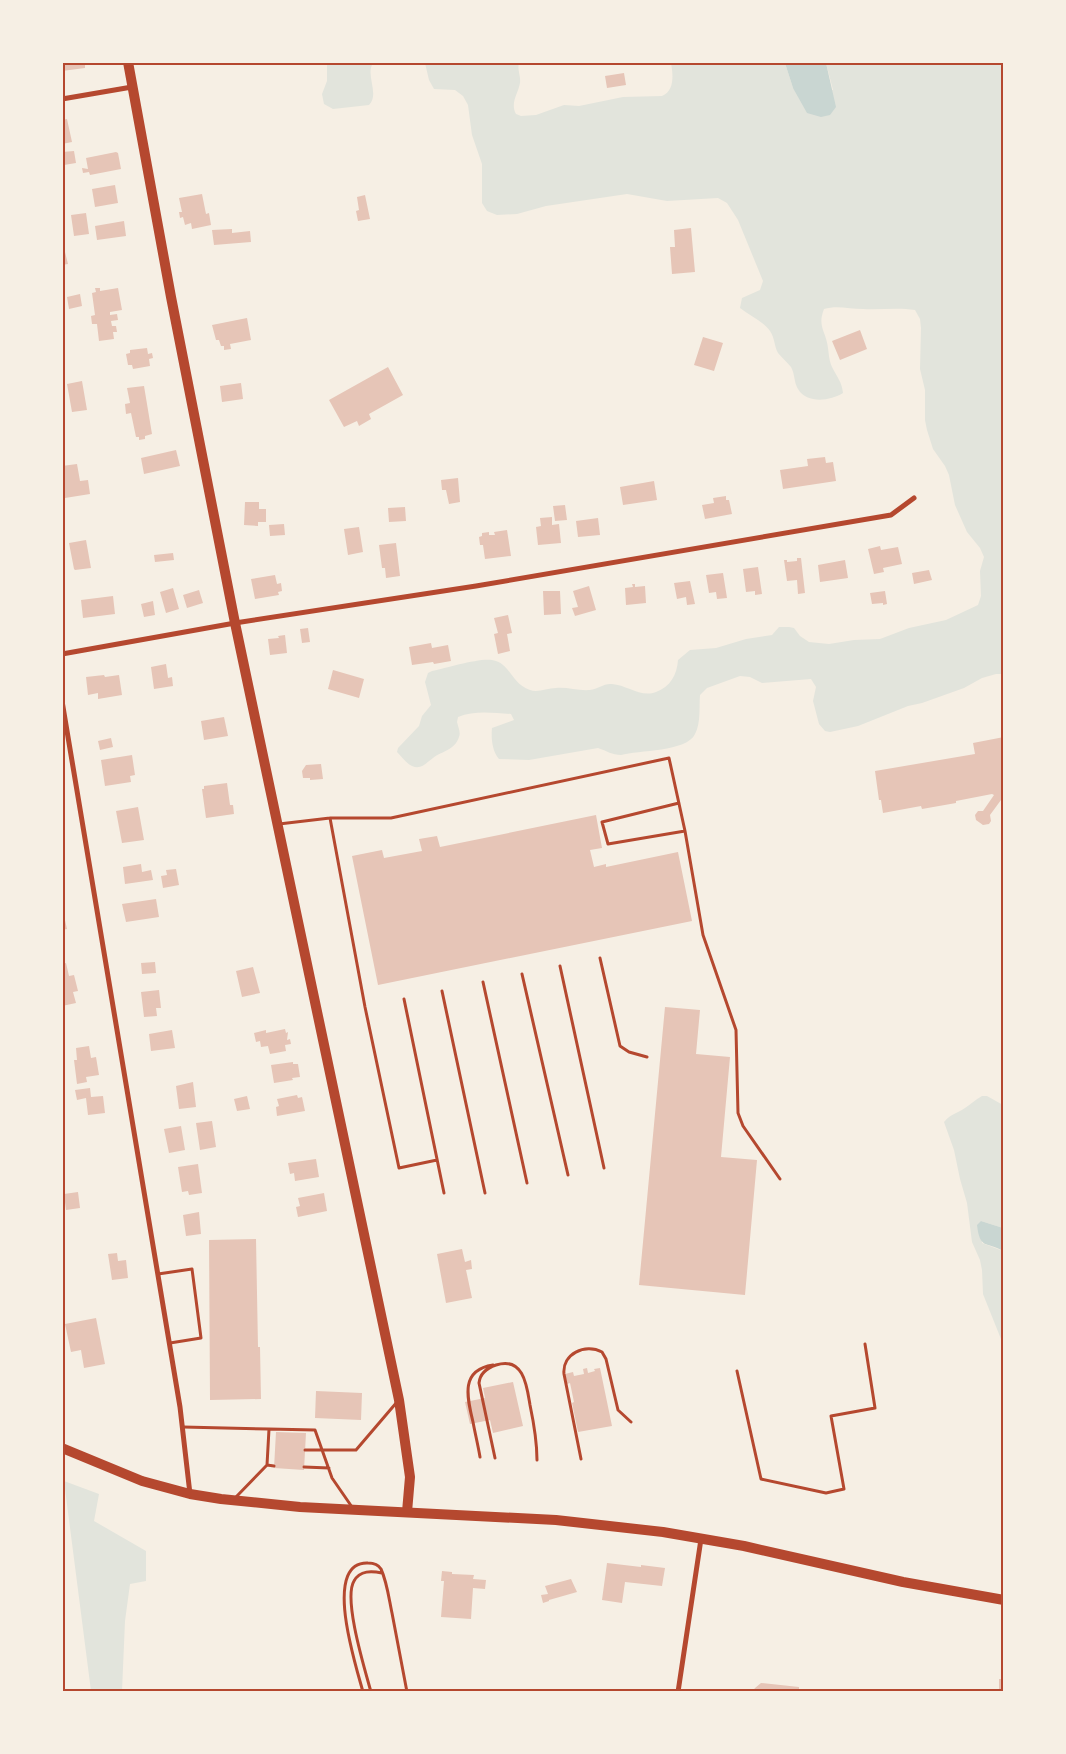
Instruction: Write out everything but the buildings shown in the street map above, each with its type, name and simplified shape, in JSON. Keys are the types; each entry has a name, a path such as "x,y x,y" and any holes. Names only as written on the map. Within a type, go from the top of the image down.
{"main road":[{"path":"128,62 235,624 399,1400 410,1476 408,1512"},
{"path":"62,1448 142,1481 190,1494 300,1507 556,1520 701,1538 903,1582 1004,1600"}],"street":[{"path":"62,99 132,87"},
{"path":"62,654 891,515 914,498"},
{"path":"62,701 170,1343 183,1427 190,1494"},
{"path":"678,1692 701,1538"}],"lane":[{"path":"278,824 330,818 391,818 669,758 685,831 703,935 736,1030 738,1113 743,1126 780,1179"},
{"path":"679,803 602,822 608,844 685,831"},
{"path":"330,818 365,1007 399,1168 437,1160"},
{"path":"600,958 620,1046 629,1052 647,1057"},
{"path":"560,966 604,1168"},
{"path":"522,974 568,1175"},
{"path":"483,982 527,1183"},
{"path":"442,991 485,1193"},
{"path":"404,999 444,1193"},
{"path":"158,1274 192,1269 201,1338 170,1343"},
{"path":"737,1371 760,1479 826,1493 844,1489 831,1416 875,1408 865,1344"},
{"path":"581,1459 564,1374 564,1364 574,1353 590,1350 602,1352 606,1359 618,1410 631,1422"},
{"path":"495,1458 479,1383 480,1378 487,1369 501,1363"},
{"path":"480,1457 468,1400 468,1388 472,1376 481,1368 501,1363 514,1365 524,1376 536,1433 537,1460"},
{"path":"305,1450 356,1450 399,1400"},
{"path":"183,1427 315,1430 332,1478 354,1510"},
{"path":"234,1500 267,1465 268,1429"},
{"path":"268,1448 275,1448"},
{"path":"267,1465 274,1466"},
{"path":"304,1467 329,1468"},
{"path":"363,1692 348,1637 343,1593 345,1578 353,1568 365,1562 376,1564 382,1573 407,1692"},
{"path":"371,1692 356,1634 351,1595 353,1582 358,1576 368,1571 382,1573"}],"shaded area":[{"path":"327,63 373,63 371,73 373,95 369,105 333,109 324,104 322,94 327,81"},
{"path":"425,63 519,63 520,83 514,110 516,114 521,116 536,115 564,105 579,106 623,97 662,96 666,94 671,86 671,63 785,63 793,88 833,90 826,63 1003,63 1003,674 982,678 964,688 908,706 858,726 830,732 825,731 819,724 813,701 816,687 811,679 762,683 750,677 740,676 707,688 700,695 698,725 695,734 690,740 673,747 621,755 612,754 598,748 529,760 499,759 493,744 492,728 514,720 511,714 471,713 458,717 457,722 460,735 455,745 451,748 421,767 412,766 404,760 397,752 398,748 419,726 422,716 431,705 425,682 428,673 432,671 471,662 492,660 503,665 523,687 533,691 553,688 590,690 609,684 639,692 656,692 669,684 676,671 678,660 690,650 716,648 746,639 772,635 779,627 794,628 800,636 809,642 829,644 854,640 880,639 909,628 946,620 978,605 981,596 980,571 984,557 980,548 967,532 955,505 949,475 933,449 927,430 925,390 920,369 921,328 920,319 915,310 838,307 824,309 821,320 830,362 843,393 832,398 819,400 807,397 798,389 791,367 778,353 773,336 767,327 740,308 742,298 760,290 763,281 738,220 727,203 718,198 667,201 627,194 546,206 517,214 497,215 487,211 482,203 482,164 472,135 468,105 463,96 455,90 434,89 429,80"},
{"path":"785,63 826,63 836,107 830,115 821,117 807,113 793,88"},
{"path":"982,1096 987,1096 1003,1105 1003,1228 981,1221 982,1243 1003,1251 1003,1344 983,1294 980,1260 972,1242 967,1203 954,1150 944,1122"},
{"path":"981,1221 1003,1228 1003,1251 982,1242 977,1225"},
{"path":"64,1481 99,1494 94,1521 146,1551 146,1581 130,1584 125,1621 122,1691 91,1691"}]}
